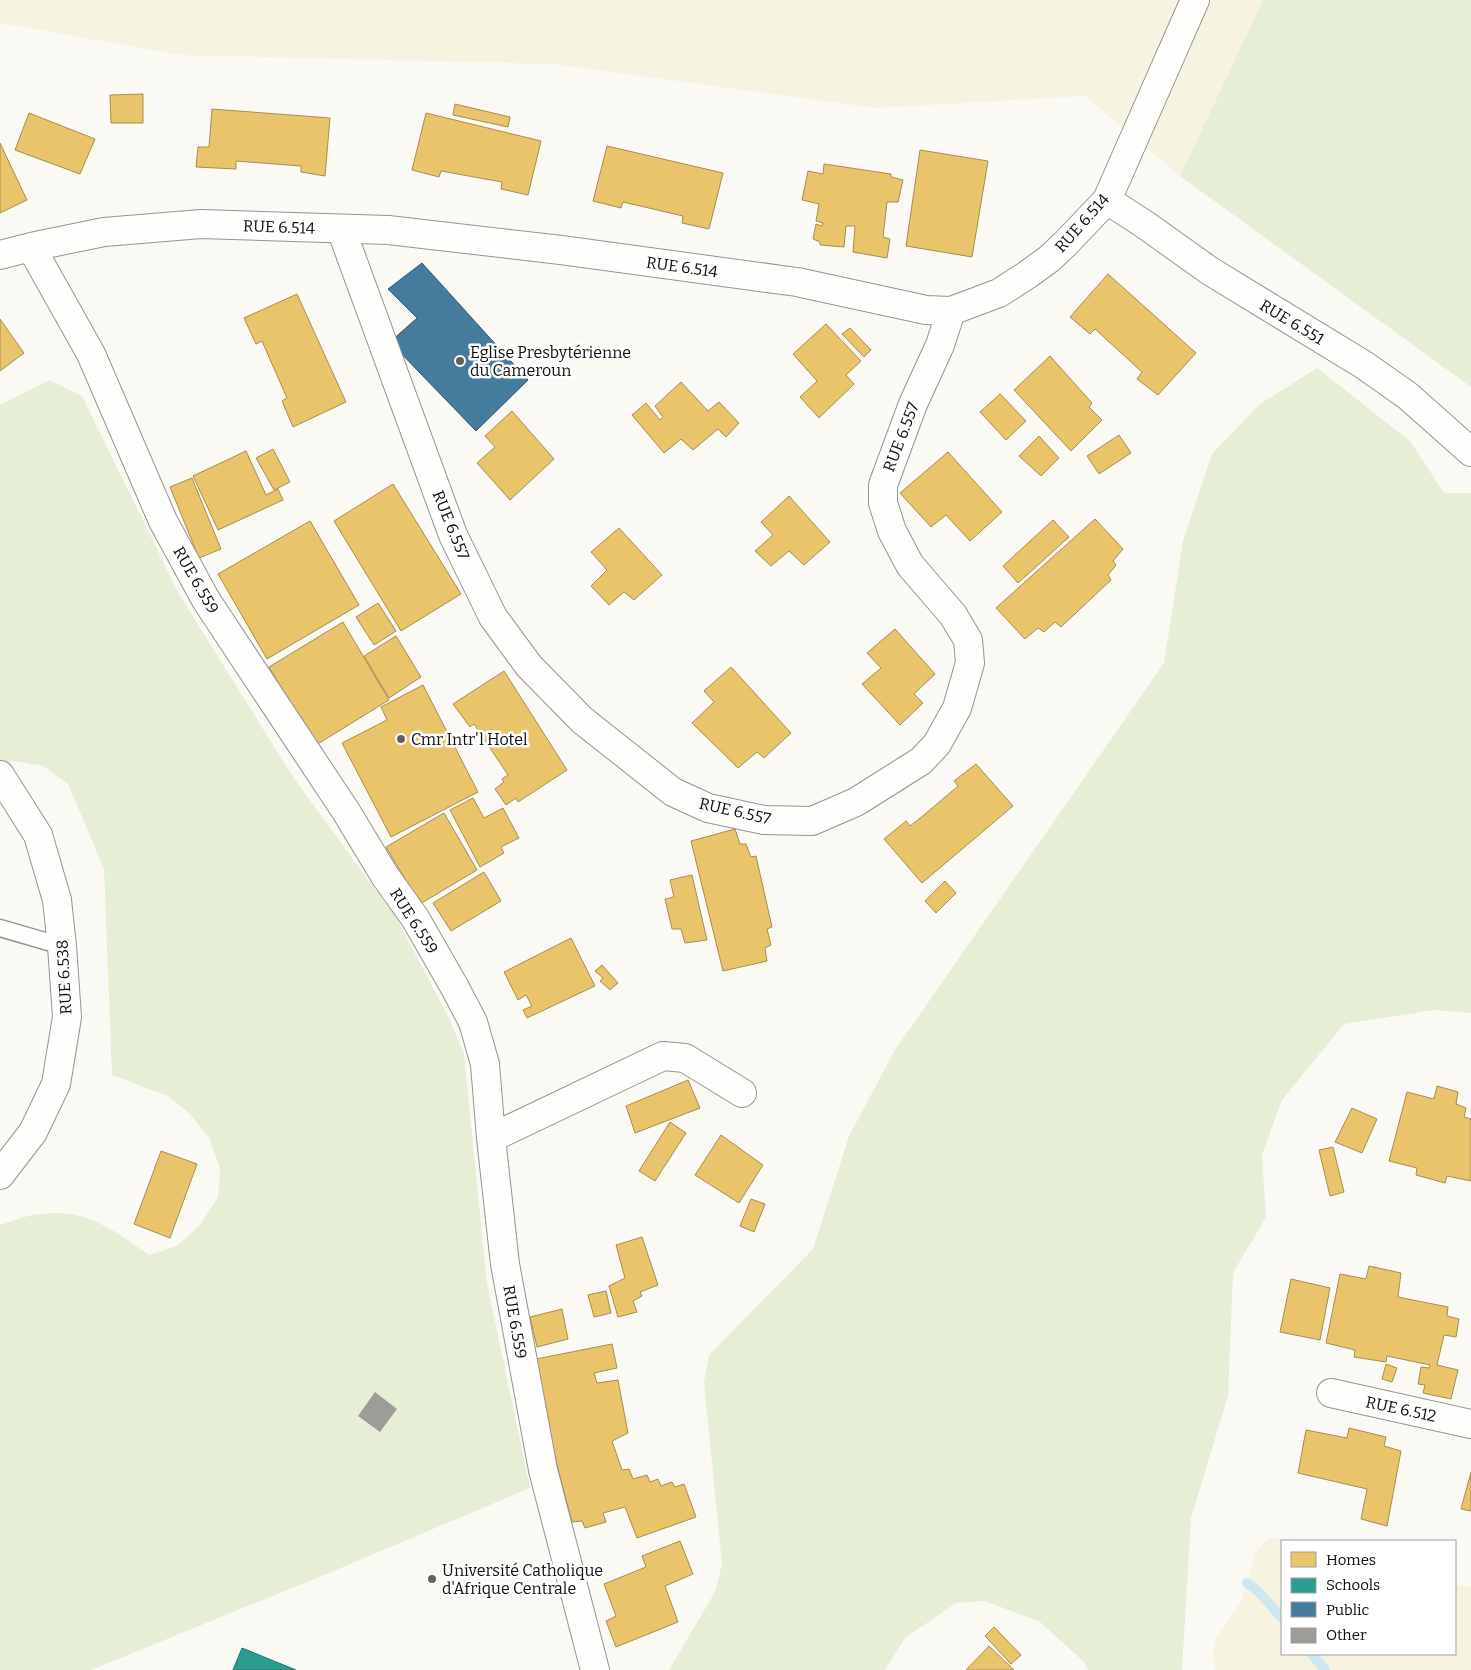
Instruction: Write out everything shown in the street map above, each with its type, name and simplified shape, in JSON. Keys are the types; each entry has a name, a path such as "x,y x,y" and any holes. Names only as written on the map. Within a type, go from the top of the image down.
{"street":[{"name":"RUE 6.514","path":"0,255 104,232 200,224 388,230 581,253 797,282 926,310 952,311 999,293 1027,275 1049,259 1065,244 1107,200 1195,0"},
{"name":"RUE 6.551","path":"1107,200 1210,271 1364,365 1408,396 1471,452"},
{"name":"RUE 6.557","path":"341,229 453,536 492,617 528,666 582,720 673,792 708,808 764,820 812,821 856,802 921,761 937,744 957,708 970,663 968,640 953,615 910,565 892,531 883,503 883,485 913,404 940,345 952,311"},
{"name":"RUE 6.559","path":"31,247 91,354 163,521 206,600 347,813 385,876 415,918 473,1022 485,1064 505,1264 543,1470 595,1670"},
{"name":"RUE 6.538","path":"0,1175 33,1132 56,1084 67,1017 57,900 38,835 2,783"},
{"path":"491,1138 663,1056 686,1058 742,1093"},
{"name":"RUE 6.512","path":"1331,1393 1471,1424"}],"lane":[{"path":"0,928 62,946"}],"shaded area":[{"path":"0,0 1263,0 1180,176 1085,96 876,108 553,64 181,55 0,23"},
{"path":"1269,1539 1294,1540 1281,1540 1281,1655 1456,1655 1456,1585 1471,1587 1471,1670 1215,1670 1213,1653 1216,1639 1242,1600 1255,1554 1264,1542"}],"green space":[{"path":"1263,0 1471,0 1471,387 1180,176"},
{"path":"1317,368 1410,441 1444,493 1471,493 1471,1013 1434,1010 1344,1024 1282,1100 1262,1155 1266,1217 1233,1273 1228,1396 1191,1518 1182,1670 1088,1670 1084,1662 1040,1622 985,1601 956,1603 905,1638 885,1670 669,1670 715,1592 722,1564 704,1382 709,1355 813,1249 849,1136 895,1050 1164,663 1183,541 1212,454 1260,404"},
{"path":"50,380 82,396 179,594 293,777 397,919 450,1020 464,1054 487,1283 530,1488 317,1578 91,1670 0,1670 0,1225 36,1215 72,1214 111,1229 149,1255 177,1246 200,1225 218,1197 220,1168 209,1138 190,1114 168,1096 112,1075 104,869 68,784 43,766 15,761 0,765 0,405"}],"building: Homes":[{"path":"143,94 143,123 111,123 110,95"},
{"path":"455,104 510,117 508,127 453,115"},
{"path":"212,109 330,118 325,176 301,172 301,166 236,161 236,169 196,167 198,147 209,147"},
{"path":"29,113 95,139 80,174 15,150"},
{"path":"426,113 541,141 528,195 501,189 502,182 441,171 439,177 412,170"},
{"path":"0,143 27,200 0,213"},
{"path":"607,146 723,173 709,229 682,223 683,216 623,202 621,208 593,201"},
{"path":"920,150 988,161 972,257 906,246"},
{"path":"824,164 891,174 891,177 903,180 898,202 887,202 883,237 890,239 887,258 853,252 855,226 846,226 844,247 820,245 820,242 813,239 816,224 822,226 823,223 816,221 819,204 802,200 808,171 823,174"},
{"path":"1108,274 1196,353 1158,395 1137,379 1142,372 1095,329 1090,334 1070,317"},
{"path":"297,294 346,402 293,427 282,401 287,398 262,341 256,344 244,318"},
{"path":"0,319 24,353 0,371"},
{"path":"826,324 861,361 846,375 854,384 819,418 800,397 817,381 793,354"},
{"path":"850,328 871,350 864,357 842,334"},
{"path":"1050,356 1092,403 1089,407 1102,420 1071,451 1014,390"},
{"path":"681,382 708,411 719,402 739,423 726,437 718,429 693,450 681,439 664,453 632,415 646,403 660,420 663,417 655,406"},
{"path":"1000,394 1026,421 1006,440 980,412"},
{"path":"512,411 554,459 510,500 477,463 495,447 485,436"},
{"path":"1119,435 1131,453 1099,474 1087,456"},
{"path":"1039,436 1059,458 1041,476 1019,456"},
{"path":"273,449 290,482 274,490 256,458"},
{"path":"246,451 266,495 278,489 283,500 218,530 193,476"},
{"path":"948,452 1002,512 970,541 946,515 931,527 900,493"},
{"path":"192,478 221,549 199,558 170,487"},
{"path":"393,484 461,594 401,631 334,521"},
{"path":"789,496 830,542 804,565 789,551 771,566 755,551 773,535 761,522"},
{"path":"1095,519 1123,549 1113,561 1116,565 1108,575 1111,580 1061,627 1055,622 1044,632 1038,628 1025,639 996,608"},
{"path":"1053,520 1069,537 1018,583 1003,566"},
{"path":"310,521 359,605 267,659 218,574"},
{"path":"619,528 662,575 634,600 624,592 609,605 591,586 607,570 591,552"},
{"path":"378,603 396,631 374,645 356,617"},
{"path":"343,622 389,700 316,745 269,667"},
{"path":"895,629 935,674 914,694 923,703 900,725 862,684 881,668 867,653"},
{"path":"396,636 421,677 389,698 364,656"},
{"path":"731,667 791,733 764,758 757,752 738,768 692,723 714,702 704,691"},
{"path":"504,671 567,770 518,802 516,798 506,805 495,789 504,782 502,779 508,775 474,724 470,727 453,704"},
{"path":"423,685 478,792 391,837 342,743 387,720 381,707"},
{"path":"976,764 1013,806 922,883 884,839 906,821 910,826 924,815 958,786 954,781"},
{"path":"473,798 484,818 503,808 519,838 501,847 504,853 480,867 450,810"},
{"path":"444,813 477,870 420,904 386,847"},
{"path":"735,829 740,844 746,844 751,857 756,856 772,927 767,929 771,945 765,948 767,961 723,971 691,841"},
{"path":"484,872 501,901 451,931 433,903"},
{"path":"692,875 707,940 685,943 681,929 672,929 665,899 674,897 670,880"},
{"path":"945,881 956,893 936,913 925,901"},
{"path":"571,938 595,986 527,1018 523,1010 532,1006 526,995 518,1000 504,972"},
{"path":"602,965 618,983 610,990 600,981 603,978 595,971"},
{"path":"688,1080 700,1108 635,1133 626,1106"},
{"path":"1437,1086 1458,1092 1456,1104 1466,1108 1464,1117 1471,1119 1471,1181 1447,1176 1445,1183 1416,1175 1417,1168 1389,1161 1407,1092 1434,1099"},
{"path":"1352,1108 1377,1119 1362,1153 1335,1142"},
{"path":"670,1122 686,1133 655,1181 639,1171"},
{"path":"721,1135 763,1165 739,1203 695,1175"},
{"path":"1333,1147 1344,1192 1330,1196 1319,1150"},
{"path":"161,1151 197,1164 170,1238 134,1224"},
{"path":"751,1199 765,1204 754,1232 740,1226"},
{"path":"642,1237 658,1285 640,1292 642,1296 633,1301 637,1312 618,1317 609,1286 625,1278 616,1245"},
{"path":"1369,1266 1401,1273 1398,1297 1448,1307 1447,1316 1459,1319 1456,1337 1444,1335 1437,1365 1458,1370 1451,1399 1423,1393 1425,1385 1418,1384 1421,1367 1429,1368 1430,1365 1387,1356 1386,1362 1354,1357 1355,1350 1326,1343 1340,1274 1366,1279"},
{"path":"1291,1279 1330,1288 1320,1340 1280,1332"},
{"path":"606,1291 611,1313 594,1317 588,1295"},
{"path":"562,1309 568,1339 537,1347 530,1317"},
{"path":"612,1344 617,1368 594,1373 597,1383 618,1380 628,1433 612,1441 622,1470 629,1469 633,1479 647,1475 650,1482 658,1479 661,1486 672,1482 675,1487 684,1484 696,1517 637,1538 625,1507 603,1513 606,1522 585,1528 582,1521 572,1522 546,1423 549,1423 536,1359"},
{"path":"1386,1364 1397,1368 1392,1382 1382,1379"},
{"path":"1349,1428 1386,1437 1384,1446 1401,1451 1387,1526 1361,1519 1367,1489 1298,1473 1306,1430 1347,1438"},
{"path":"1471,1472 1471,1511 1461,1509"},
{"path":"680,1541 693,1574 665,1586 678,1622 616,1647 606,1621 616,1616 604,1584 646,1567 642,1556"},
{"path":"994,1627 1021,1655 1011,1664 985,1636"},
{"path":"989,1646 1014,1670 966,1670"}],"building: Schools":[{"path":"242,1648 296,1670 233,1670"}],"building: Public":[{"name":"Eglise Presbytérienne du Cameroun","path":"422,263 528,380 476,431 390,342 417,318 388,289"}],"building: Other":[{"path":"375,1392 397,1409 380,1432 358,1416"}],"waterway":[{"path":"1247,1583 1257,1590 1281,1617"},
{"path":"1313,1655 1325,1670"}],"place":[{"name":"Eglise Presbytérienne du Cameroun","path":"460,361"},
{"name":"Cmr Intr'l Hotel","path":"401,739"},
{"name":"Université Catholique d'Afrique Centrale","path":"432,1579"}]}
